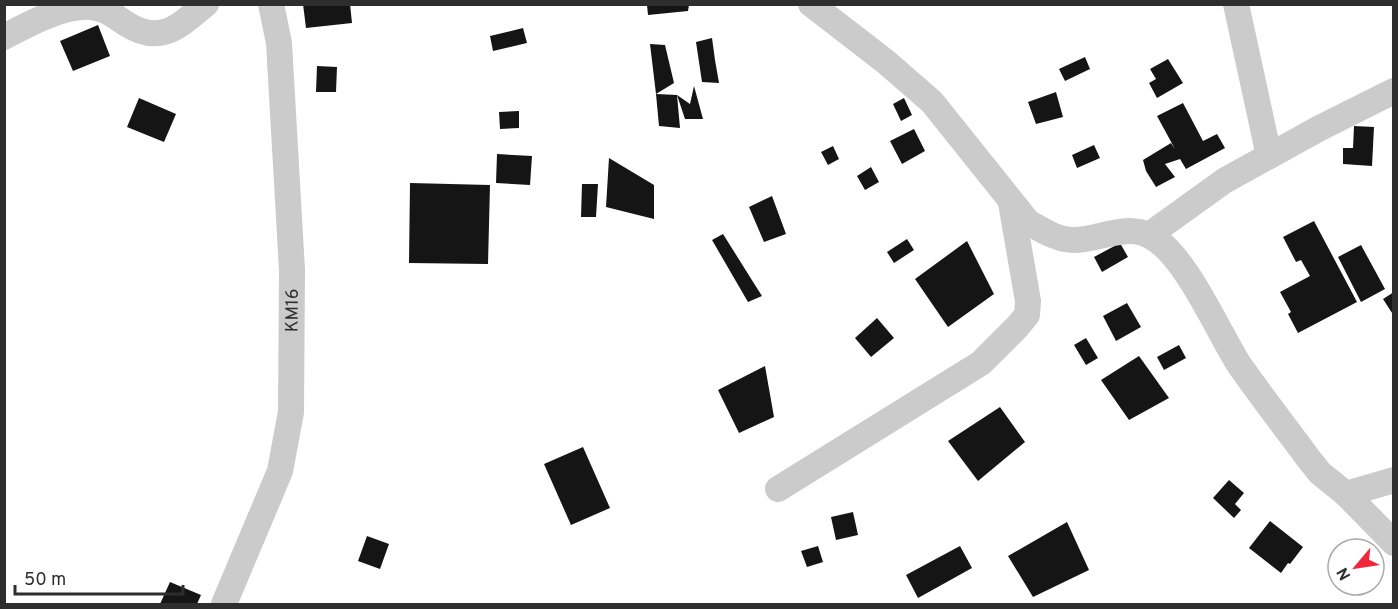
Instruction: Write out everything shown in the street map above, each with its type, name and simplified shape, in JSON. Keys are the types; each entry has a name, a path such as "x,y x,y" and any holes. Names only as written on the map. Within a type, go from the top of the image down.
{"street":[{"path":"4,37 34,22 69,9 90,7 105,10 129,25 152,34 165,32 186,21 206,4"},
{"name":"KM16","path":"224,604 280,471 291,412 292,270 279,43 271,4"},
{"path":"811,4 886,62 932,102 1028,222 1046,233 1061,238 1075,240 1120,231 1133,231 1149,235 1164,245 1186,272 1240,365 1308,458 1320,473 1346,494 1394,543"},
{"path":"1236,4 1269,156"},
{"path":"1149,235 1224,181 1394,91"},
{"path":"778,489 981,363 1027,315 1028,301 1010,200"},
{"path":"1346,494 1394,480"}],"building":[{"path":"303,4 350,4 352,23 306,28"},
{"path":"647,5 689,5 688,11 648,15"},
{"path":"98,25 110,56 73,71 60,41"},
{"path":"523,28 527,43 493,51 490,36"},
{"path":"712,38 719,83 702,82 696,42"},
{"path":"650,44 665,45 674,83 656,94"},
{"path":"1085,57 1090,69 1065,81 1059,69"},
{"path":"1168,59 1183,83 1157,98 1149,83 1156,79 1150,69"},
{"path":"317,66 337,67 336,92 316,92"},
{"path":"694,86 703,119 685,119 677,95 690,104"},
{"path":"1056,92 1063,117 1036,124 1028,102"},
{"path":"656,94 677,95 680,128 659,126"},
{"path":"139,98 176,114 164,142 127,127"},
{"path":"904,98 912,115 901,121 893,104"},
{"path":"1183,103 1203,141 1217,134 1225,148 1186,169 1180,159 1165,164 1175,177 1156,187 1146,171 1143,160 1171,143 1175,149 1157,116"},
{"path":"519,111 519,128 500,129 499,112"},
{"path":"1354,126 1374,127 1372,166 1343,164 1343,148 1353,148"},
{"path":"914,129 925,151 902,164 890,141"},
{"path":"1094,145 1100,158 1077,168 1072,155"},
{"path":"833,146 839,159 828,165 821,152"},
{"path":"497,154 532,156 530,185 496,183"},
{"path":"609,158 654,185 654,219 606,207"},
{"path":"871,167 879,182 865,190 857,176"},
{"path":"410,183 490,185 488,264 409,263"},
{"path":"582,184 598,184 596,217 581,217"},
{"path":"772,196 786,234 764,242 749,207"},
{"path":"1314,221 1357,302 1298,333 1288,314 1291,312 1280,292 1310,276 1301,260 1296,262 1283,237"},
{"path":"723,234 762,296 748,302 712,240"},
{"path":"907,239 914,250 894,263 887,252"},
{"path":"967,241 994,294 948,327 915,279"},
{"path":"1120,243 1128,257 1102,272 1094,257"},
{"path":"1361,245 1385,289 1361,302 1338,257"},
{"path":"1394,292 1394,316 1383,299"},
{"path":"1127,303 1141,327 1116,341 1103,316"},
{"path":"877,318 894,338 871,357 855,338"},
{"path":"1086,338 1098,358 1086,365 1074,345"},
{"path":"1179,345 1186,358 1164,370 1157,357"},
{"path":"1139,356 1169,398 1129,420 1101,380"},
{"path":"765,366 774,417 739,433 718,390"},
{"path":"1000,407 1025,442 978,481 948,441"},
{"path":"583,447 610,508 571,525 544,464"},
{"path":"1229,480 1244,493 1235,504 1241,510 1234,518 1213,498"},
{"path":"853,512 858,535 836,540 831,517"},
{"path":"1270,521 1303,547 1281,573 1249,548"},
{"path":"1067,522 1089,570 1033,597 1008,556"},
{"path":"367,536 389,544 380,569 358,561"},
{"path":"818,546 823,562 807,567 801,551"},
{"path":"960,546 972,568 918,598 906,575"},
{"path":"170,582 201,595 197,604 160,604"}]}
